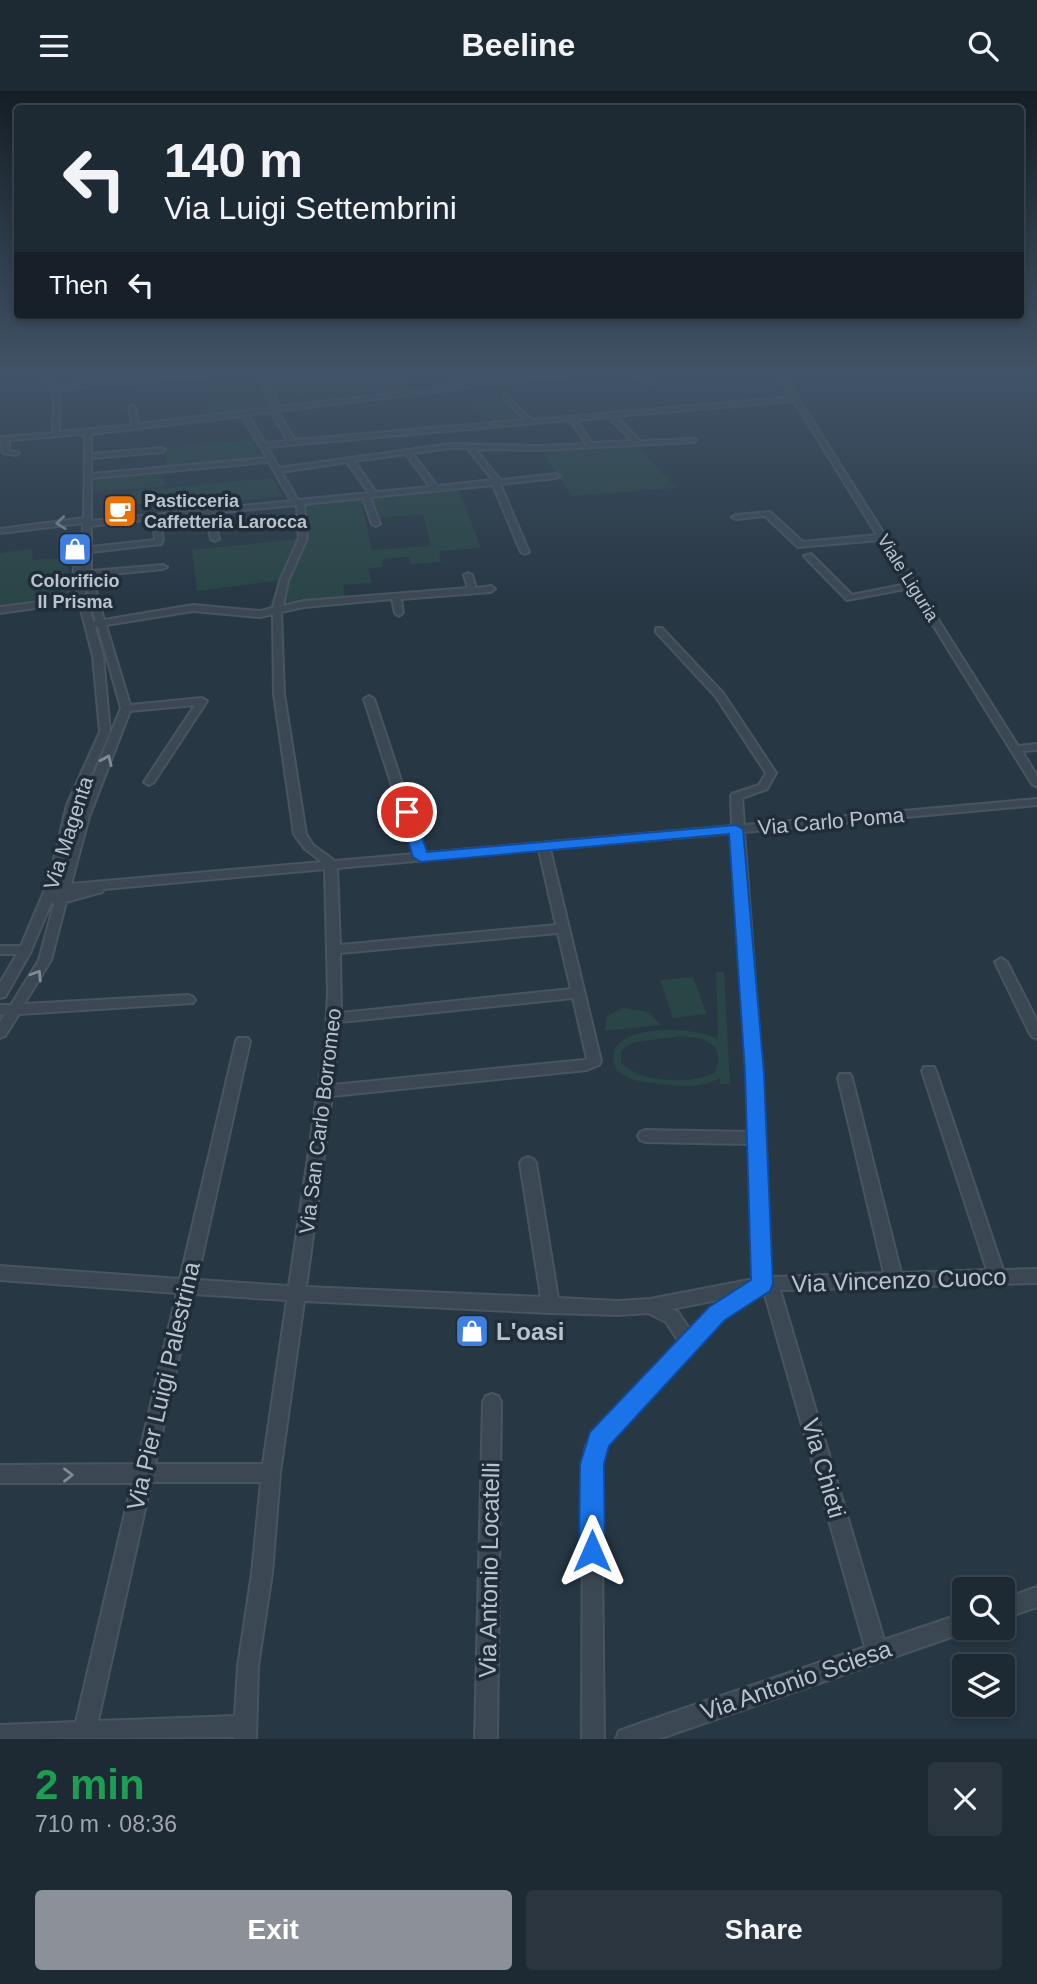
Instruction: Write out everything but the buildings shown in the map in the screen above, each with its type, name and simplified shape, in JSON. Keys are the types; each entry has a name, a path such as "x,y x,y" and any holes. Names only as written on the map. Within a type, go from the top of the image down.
{"street":[{"path":"5,448 6,453 16,453"},
{"name":"Via Magenta","path":"0,1033 7,1010 45,960 84,813 118,735 126,708 95,623 82,575 86,552 88,448"},
{"path":"266,448 277,470 301,504 303,535 284,580 279,609 279,694 300,834 306,845 330,860 331,865"},
{"path":"277,470 445,448"},
{"path":"470,448 497,482 525,552"},
{"name":"Viale Liguria","path":"826,448 1037,784"},
{"path":"88,456 162,450"},
{"path":"407,451 435,489"},
{"path":"88,476 272,460"},
{"path":"349,460 370,496 376,524"},
{"path":"0,531 556,476"},
{"path":"209,512 215,539"},
{"path":"736,517 767,514 800,545 882,537"},
{"path":"86,552 159,541 156,517"},
{"path":"808,556 850,599 912,585"},
{"path":"82,575 163,567"},
{"path":"468,575 473,590"},
{"path":"95,623 195,608 256,613 304,604 491,589"},
{"path":"396,597 399,613"},
{"path":"0,610 88,599"},
{"name":"Via Magenta","path":"0,994 25,950 48,895 59,867 72,804 104,735 105,709 95,623"},
{"path":"593,1739 593,1454 603,1434 727,1305 766,1284 736,796 764,787 771,773 720,695 659,630"},
{"path":"369,699 421,857"},
{"path":"126,708 202,701 149,782"},
{"path":"104,735 118,735"},
{"path":"1015,749 1037,747"},
{"name":"Via Carlo Poma","path":"48,895 119,884 1037,802"},
{"path":"326,1091 587,1065 594,1061 544,846"},
{"name":"Via San Carlo Borromeo","path":"245,1733 248,1666 262,1573 271,1473 334,1018 331,865"},
{"path":"333,950 564,928"},
{"path":"0,950 25,950"},
{"path":"1001,962 1037,1034"},
{"path":"334,1018 579,993"},
{"path":"7,1010 188,1000"},
{"name":"Via Pier Luigi Palestrina","path":"85,1731 243,1041"},
{"path":"929,1071 998,1277"},
{"path":"845,1078 894,1279"},
{"path":"645,1136 757,1138"},
{"path":"528,1163 551,1306"},
{"name":"Via Vincenzo Cuoco","path":"0,1273 298,1293 551,1306 650,1306 766,1284 1037,1276"},
{"name":"Via Chieti","path":"766,1284 877,1651"},
{"path":"650,1306 672,1317 690,1343"},
{"name":"Via Antonio Locatelli","path":"486,1739 492,1402"},
{"path":"0,1474 271,1473"},
{"path":"1015,1605 1037,1597"},
{"name":"Via Antonio Sciesa","path":"627,1739 952,1627"},
{"path":"0,1735 85,1731 245,1733"}],"green space":[{"path":"164,448 256,448 263,460 167,468"},
{"path":"640,448 676,488 572,496 539,449"},
{"path":"163,471 165,486 93,492 94,477"},
{"path":"273,478 282,496 213,504 202,504 201,499 130,505 130,497 134,491"},
{"path":"458,488 481,548 439,551 441,562 411,564 409,557 383,559 383,567 368,568 372,583 343,585 345,598 291,602 266,611 281,580 197,591 192,550 308,538 309,519 304,505 361,499 372,550 431,546 423,514 380,518 372,498"},
{"path":"31,549 33,560 66,558 72,591 58,600 0,607 0,553"},
{"path":"716,972 724,972 730,1084 720,1084 720,1078 691,1086 647,1082 624,1076 614,1066 613,1055 619,1044 644,1032 684,1031 718,1039","holes":["682,1036 703,1039 715,1047 719,1059 715,1072 706,1076 680,1080 652,1078 629,1069 621,1062 621,1053 625,1047 636,1042"]},
{"path":"693,977 707,1014 673,1018 660,980"},
{"path":"623,1008 649,1012 661,1025 604,1031 607,1016"}],"place":[{"name":"Pasticceria Caffetteria Larocca","path":"120,511"},
{"name":"Colorificio Il Prisma","path":"75,549"},
{"name":"L'oasi","path":"472,1331"}],"route":[{"path":"407,812 421,857 736,829 755,1073 762,1284 717,1314 603,1434 595,1446 592,1464 592,1551"}]}
